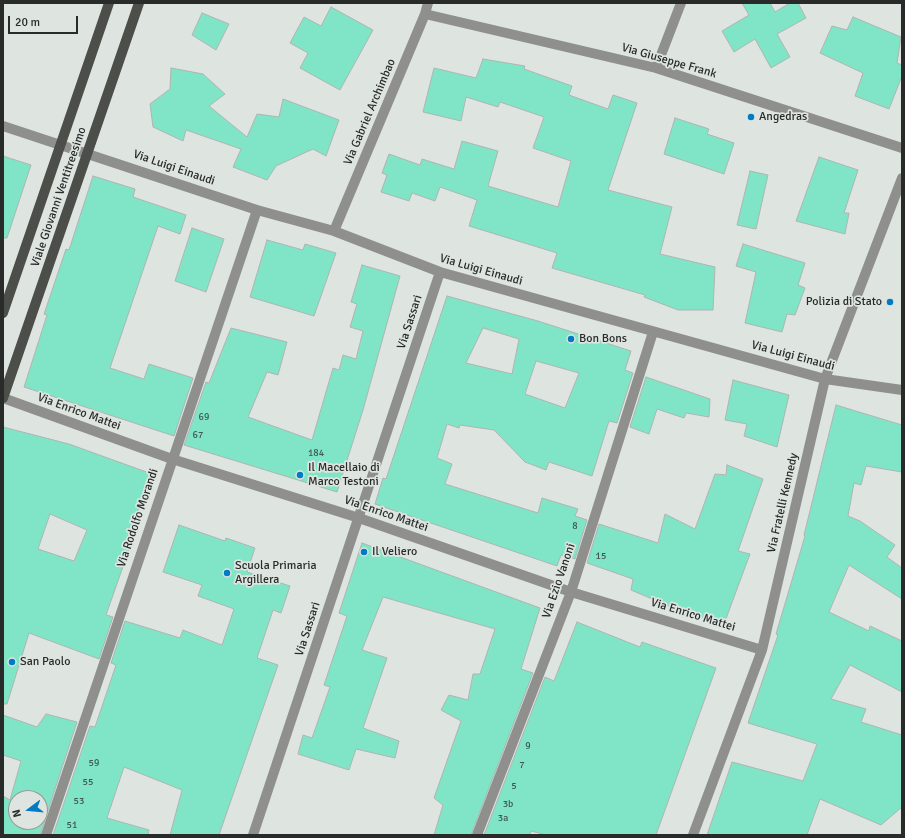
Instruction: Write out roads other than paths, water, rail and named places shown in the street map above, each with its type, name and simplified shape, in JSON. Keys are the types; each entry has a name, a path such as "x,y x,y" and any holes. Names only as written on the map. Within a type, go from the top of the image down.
{"main road":[{"name":"Viale Giovanni Ventitreesimo","path":"3,313 109,3"},
{"name":"Viale Giovanni Ventitreesimo","path":"3,398 139,3"}],"street":[{"name":"Via Gabriel Archimbao","path":"334,231 425,14 428,3"},
{"path":"656,68 681,3"},
{"name":"Via Giuseppe Frank","path":"425,14 656,68 902,148"},
{"name":"Via Luigi Einaudi","path":"3,126 257,210 334,231 440,272 825,379 902,390"},
{"name":"Via Fratelli Kennedy","path":"693,835 762,650 825,379 902,178"},
{"name":"Via Rodolfo Morandi","path":"46,835 257,210"},
{"name":"Via Sassari","path":"253,835 440,272"},
{"name":"Via Ezio Vanoni","path":"477,835 571,592 653,332"},
{"name":"Via Enrico Mattei","path":"3,398 172,459 359,518 571,592 762,650"}],"place":[{"name":"Angedras","path":"751,117"},
{"name":"Polizia di Stato","path":"890,302"},
{"name":"Bon Bons","path":"571,339"},
{"name":"Il Macellaio di Marco Testoni","path":"300,475"},
{"name":"Il Veliero","path":"364,552"},
{"name":"Scuola Primaria Argillera","path":"227,573"},
{"name":"San Paolo","path":"12,662"}]}
